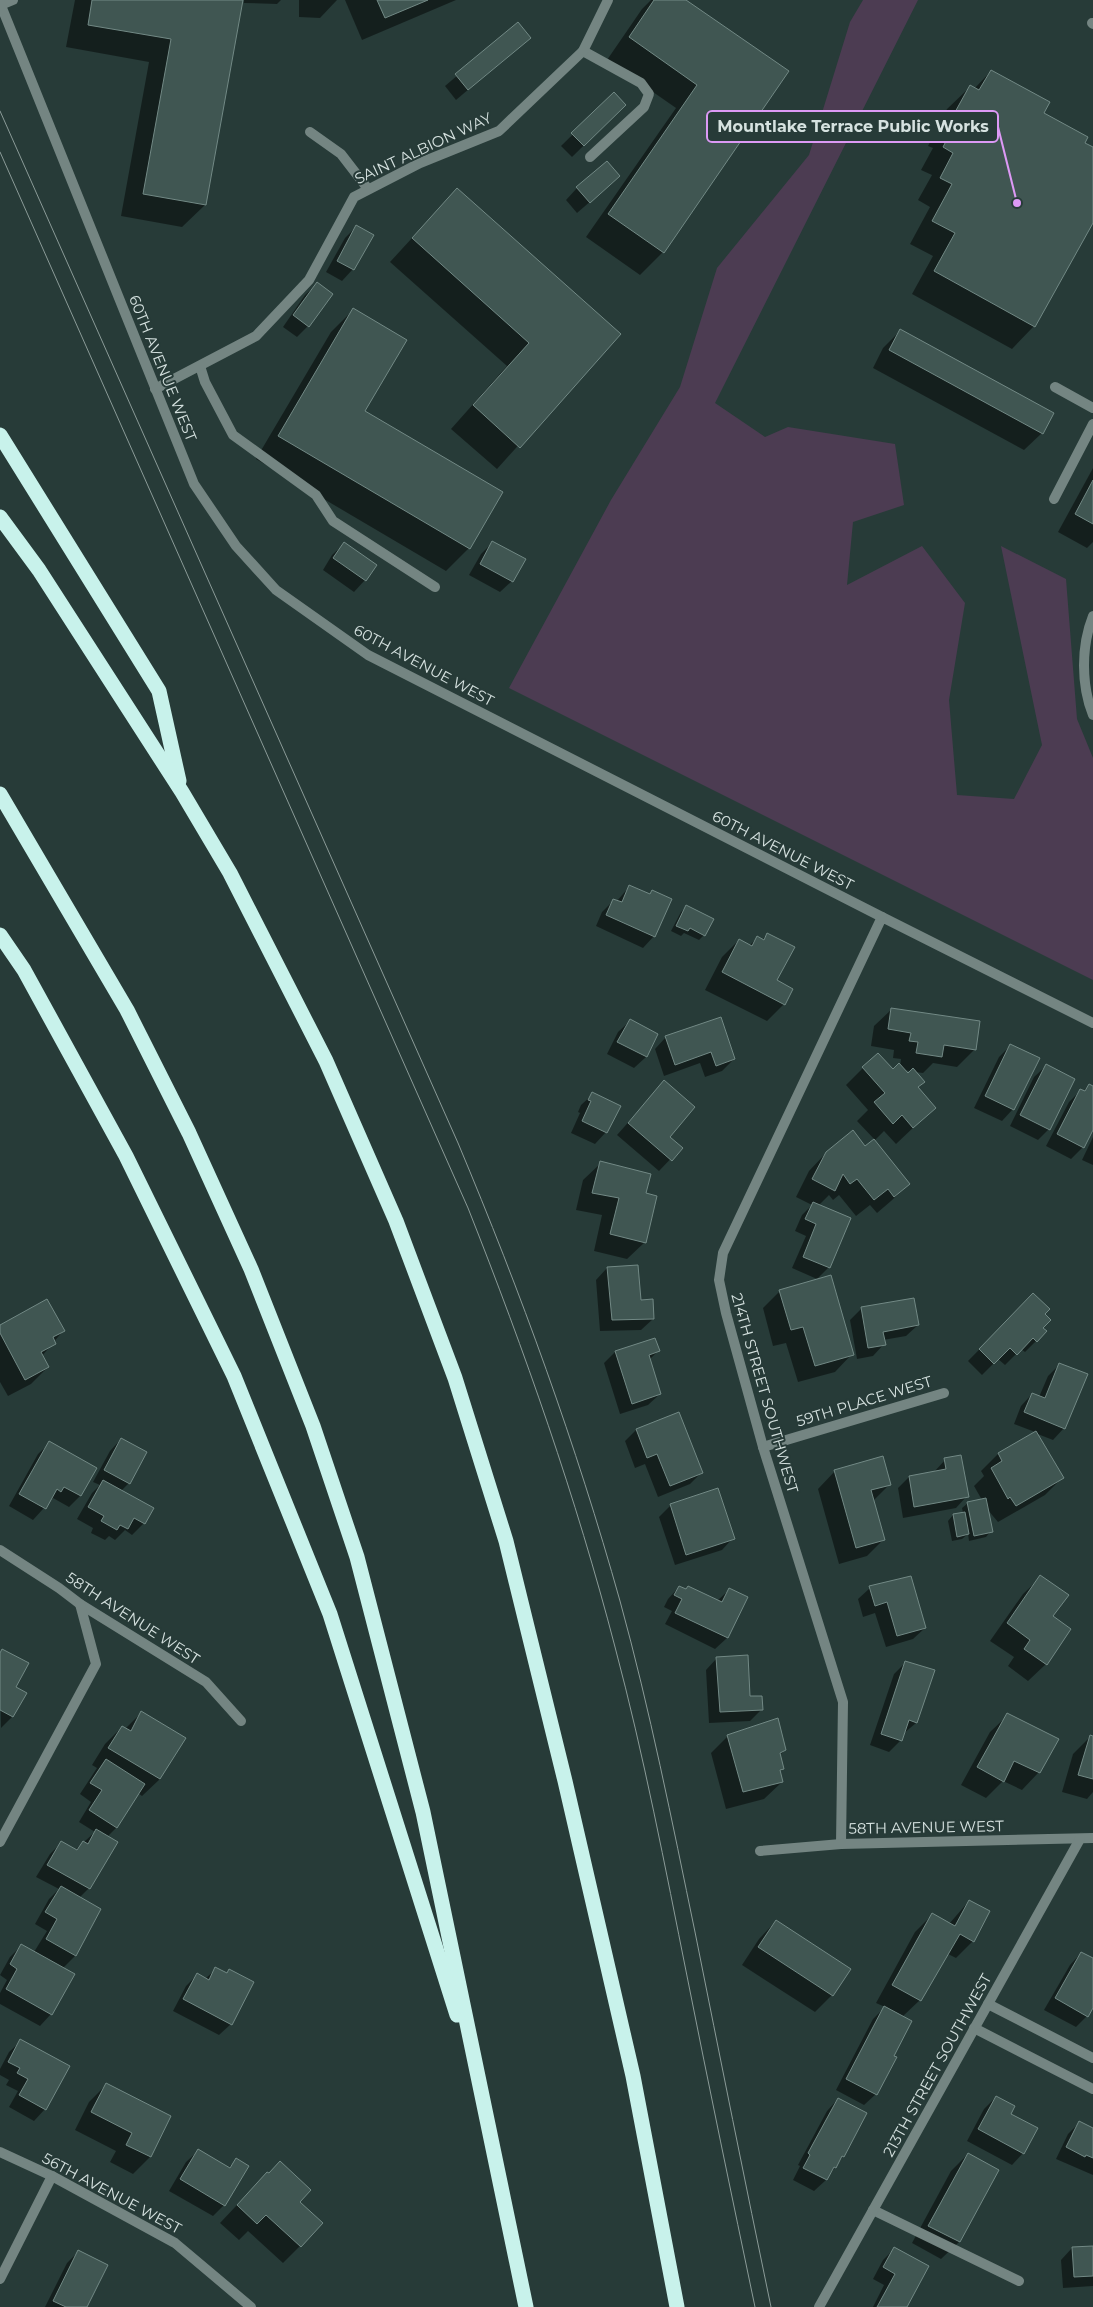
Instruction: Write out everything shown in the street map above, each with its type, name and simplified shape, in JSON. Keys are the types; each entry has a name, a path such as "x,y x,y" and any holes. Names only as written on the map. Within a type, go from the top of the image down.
{"highway":[{"path":"0,434 159,691 182,792"},
{"path":"0,518 39,570 182,792 230,873 326,1062 396,1221 455,1378 506,1541 563,1771 633,2076 677,2307"},
{"path":"0,794 126,1010 189,1133 251,1270 313,1426 357,1557 391,1682 423,1812 526,2307"},
{"path":"0,935 24,970 126,1156 234,1376 330,1614 482,2095"}],"street":[{"path":"0,4 13,0"},
{"name":"SAINT ALBION WAY","path":"155,389 256,336 309,280 354,197 420,163 499,131 583,51 608,0"},
{"name":"60TH AVENUE WEST","path":"0,4 194,484 236,546 276,590 320,623 368,655 1093,1023"},
{"path":"583,51 640,83 649,94 644,107 590,157"},
{"path":"310,132 341,154 368,189"},
{"path":"354,197 356,173"},
{"path":"200,366 205,382 233,436 316,495 333,521 435,587"},
{"path":"1055,387 1093,408"},
{"path":"1054,498 1093,424"},
{"path":"1093,616 1088,628 1084,660 1089,706 1093,715"},
{"name":"214TH STREET SOUTHWEST","path":"841,1844 843,1702 764,1447 721,1297 719,1280 723,1253 882,917"},
{"name":"59TH PLACE WEST","path":"764,1447 944,1393"},
{"name":"58TH AVENUE WEST","path":"0,1550 80,1604 206,1682 241,1721"},
{"path":"0,1842 96,1664 80,1604"},
{"name":"213TH STREET SOUTHWEST","path":"819,2307 1080,1838"},
{"name":"58TH AVENUE WEST","path":"760,1851 841,1844 1093,1838"},
{"path":"988,2004 1093,2058"},
{"path":"974,2028 1093,2089"},
{"name":"56TH AVENUE WEST","path":"0,2152 52,2176 175,2243 252,2307"},
{"path":"0,2279 52,2176"},
{"path":"873,2210 1019,2281"}],"shaded area":[{"path":"863,0 918,0 715,403 765,437 788,427 895,444 904,505 853,522 847,585 922,546 965,603 949,700 957,795 1014,799 1042,745 1001,546 1066,579 1077,719 1093,758 1093,980 509,688 611,500 680,387 717,268 809,155 850,22"}],"building":[{"path":"92,0 243,0 206,205 143,194 171,39 88,25"},
{"path":"377,0 428,0 385,18"},
{"path":"654,0 686,0 789,71 664,253 608,214 697,85 629,37"},
{"path":"518,22 531,38 468,90 455,74"},
{"path":"991,70 1050,102 1044,113 1088,137 1085,143 1093,147 1093,223 1035,327 934,271 955,233 932,221 952,184 940,178 953,153 943,147 954,126 949,123 970,85 979,90"},
{"path":"614,92 626,105 584,146 571,133"},
{"path":"607,161 620,176 590,203 576,187"},
{"path":"457,188 621,334 520,448 473,405 529,343 412,238"},
{"path":"356,225 374,235 354,270 337,261"},
{"path":"317,282 333,294 309,327 293,315"},
{"path":"353,308 407,340 365,411 503,492 470,549 278,436"},
{"path":"900,329 1054,413 1043,434 889,350"},
{"path":"1093,480 1093,524 1075,514"},
{"path":"492,541 526,559 513,582 480,564"},
{"path":"344,542 377,565 366,581 333,558"},
{"path":"629,885 650,894 652,890 672,899 655,937 606,915 613,899 622,902"},
{"path":"686,905 714,919 705,936 690,928 688,931 676,926"},
{"path":"767,933 795,947 777,980 793,989 785,1005 722,972 739,939 752,946 757,936 764,940"},
{"path":"891,1008 980,1021 976,1050 944,1045 942,1057 916,1053 918,1042 909,1041 911,1033 888,1029"},
{"path":"721,1017 735,1059 716,1066 711,1052 675,1065 665,1036"},
{"path":"630,1019 658,1034 647,1057 617,1042"},
{"path":"1010,1044 1040,1058 1014,1110 985,1096"},
{"path":"878,1053 893,1069 899,1063 908,1073 913,1068 925,1082 918,1087 936,1108 913,1128 902,1115 893,1124 874,1102 885,1093 862,1067"},
{"path":"1046,1064 1075,1079 1050,1130 1020,1115"},
{"path":"664,1080 695,1107 670,1137 683,1148 672,1161 628,1123"},
{"path":"1089,1084 1093,1086 1093,1130 1084,1148 1057,1134 1080,1089 1085,1091"},
{"path":"592,1092 621,1106 607,1133 582,1121 591,1101 588,1100"},
{"path":"853,1130 865,1146 874,1139 910,1184 894,1197 888,1189 874,1200 857,1179 850,1184 843,1174 835,1191 812,1179 826,1152"},
{"path":"600,1161 651,1174 646,1193 657,1196 646,1243 610,1234 619,1198 592,1193"},
{"path":"813,1202 851,1218 830,1268 803,1257 816,1224 805,1219"},
{"path":"638,1265 641,1300 653,1299 654,1319 612,1320 607,1267"},
{"path":"831,1275 854,1355 815,1366 803,1327 791,1330 779,1290"},
{"path":"1033,1293 1050,1309 1045,1314 1051,1320 1043,1328 1047,1331 1037,1342 1033,1338 1017,1355 1010,1348 994,1364 979,1349"},
{"path":"914,1298 919,1325 883,1332 886,1345 868,1348 861,1307"},
{"path":"47,1299 65,1331 53,1337 56,1344 41,1352 49,1367 25,1380 0,1333 0,1325"},
{"path":"655,1338 660,1351 649,1355 661,1394 632,1404 615,1351"},
{"path":"1059,1363 1088,1374 1065,1429 1024,1412 1032,1393 1045,1398"},
{"path":"679,1412 703,1473 670,1486 657,1454 647,1458 636,1429"},
{"path":"1036,1431 1064,1478 1016,1506 1010,1497 1008,1499 991,1468 1002,1461 998,1453"},
{"path":"121,1438 147,1452 130,1484 104,1470"},
{"path":"49,1441 97,1468 81,1496 64,1487 61,1492 57,1489 46,1509 19,1494"},
{"path":"961,1455 969,1497 914,1507 909,1476 946,1469 944,1458"},
{"path":"883,1456 891,1485 871,1490 885,1540 856,1548 834,1470"},
{"path":"103,1480 154,1508 145,1524 134,1518 128,1529 120,1525 117,1530 101,1521 104,1516 88,1507"},
{"path":"718,1488 735,1539 686,1555 670,1504"},
{"path":"986,1498 993,1532 974,1536 967,1502"},
{"path":"965,1512 969,1534 957,1537 953,1514"},
{"path":"1040,1575 1069,1595 1053,1616 1071,1629 1047,1665 1024,1649 1030,1640 1007,1623"},
{"path":"911,1576 926,1628 897,1636 887,1602 875,1606 869,1586"},
{"path":"679,1586 686,1589 688,1586 722,1602 729,1588 748,1597 728,1638 675,1613 682,1599 674,1595"},
{"path":"2,1649 29,1663 16,1687 27,1693 13,1717 0,1710 0,1653"},
{"path":"748,1655 750,1696 762,1696 763,1710 720,1712 716,1657"},
{"path":"905,1661 935,1670 917,1723 909,1720 902,1741 881,1734"},
{"path":"141,1711 186,1738 160,1779 108,1748 122,1726 131,1731"},
{"path":"1007,1713 1059,1739 1040,1773 1014,1761 1004,1782 977,1767"},
{"path":"778,1718 786,1750 780,1753 784,1769 780,1770 783,1782 743,1792 727,1735"},
{"path":"1090,1735 1093,1736 1093,1779 1078,1775"},
{"path":"106,1759 145,1784 117,1828 89,1810 102,1790 90,1783"},
{"path":"96,1829 118,1842 90,1889 47,1865 61,1841 77,1850 83,1841 88,1844"},
{"path":"61,1886 101,1909 76,1956 46,1939 57,1919 45,1912"},
{"path":"969,1900 990,1911 974,1942 960,1934 921,2001 892,1985 932,1913 955,1926"},
{"path":"776,1920 851,1969 833,1996 758,1947"},
{"path":"21,1944 75,1974 52,2015 6,1989 17,1969 10,1964"},
{"path":"1081,1952 1093,1958 1093,2008 1088,2017 1055,1998"},
{"path":"215,1967 227,1973 229,1969 254,1982 232,2025 183,1999 197,1973 209,1980"},
{"path":"884,2006 912,2021 894,2056 897,2057 877,2095 846,2079"},
{"path":"20,2039 70,2066 46,2110 19,2095 28,2079 17,2073 20,2068 8,2062"},
{"path":"106,2083 171,2116 151,2157 126,2145 132,2133 91,2112"},
{"path":"996,2096 1015,2106 1011,2114 1038,2128 1024,2154 978,2129"},
{"path":"838,2098 867,2113 844,2157 842,2156 827,2180 803,2168 810,2155 808,2153"},
{"path":"1079,2121 1093,2128 1093,2158 1086,2155 1085,2157 1066,2147"},
{"path":"198,2149 230,2168 236,2158 249,2166 225,2206 180,2179"},
{"path":"968,2153 999,2170 960,2242 928,2226"},
{"path":"280,2161 311,2190 300,2202 323,2223 301,2247 266,2215 257,2224 237,2205 267,2172 269,2173"},
{"path":"1093,2246 1093,2276 1074,2277 1072,2247"},
{"path":"894,2247 929,2266 907,2307 877,2307 895,2274 883,2267"},
{"path":"78,2250 108,2265 87,2307 66,2307 53,2301"}],"tram line":[{"path":"0,111 458,1143 504,1256 546,1369 603,1542 641,1683 678,1849 771,2307"},
{"path":"0,152 468,1208 510,1316 584,1535 626,1688 654,1811 755,2307"}],"place":[{"name":"Mountlake Terrace Public Works","path":"1017,203"}]}
